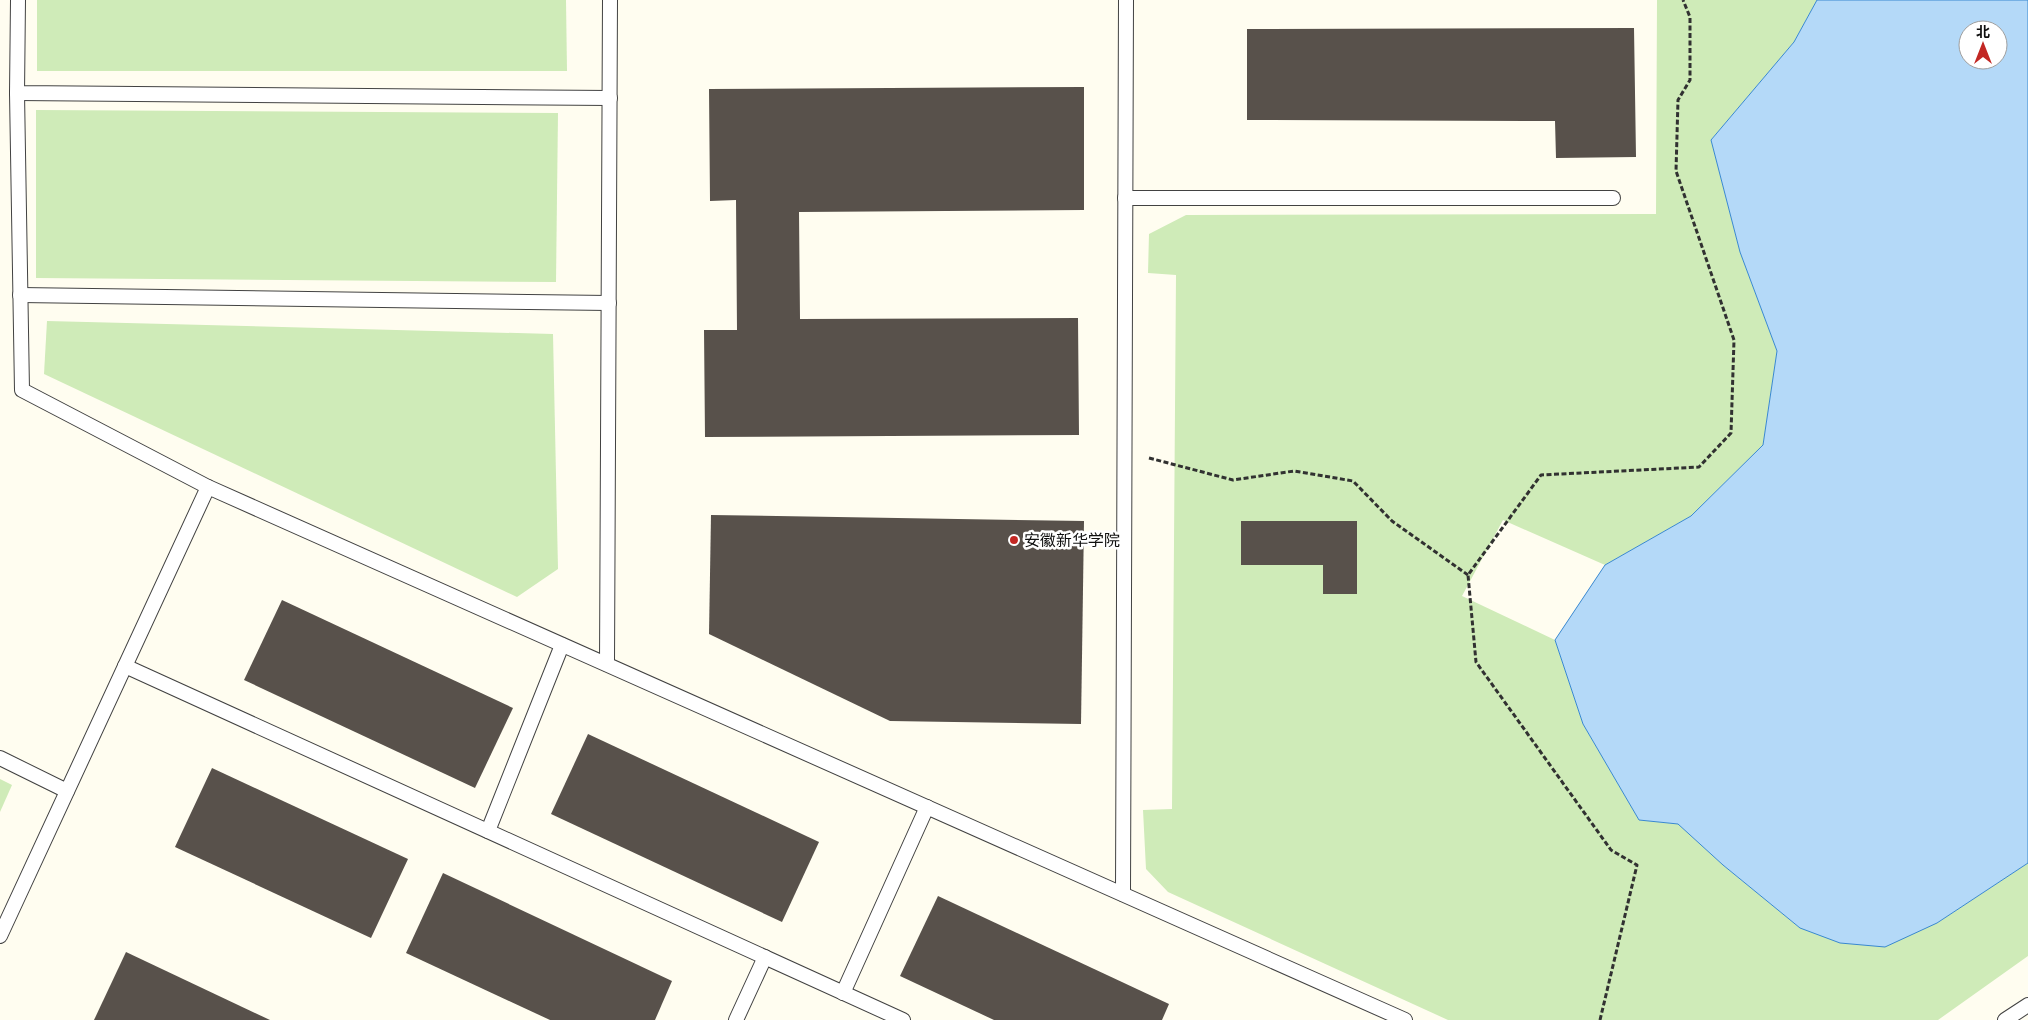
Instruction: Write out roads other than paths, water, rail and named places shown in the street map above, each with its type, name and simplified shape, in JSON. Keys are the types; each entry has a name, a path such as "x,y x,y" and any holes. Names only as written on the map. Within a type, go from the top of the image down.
{"lane":[{"path":"18,0 17,92 22,390 208,487 1406,1020"},
{"path":"607,664 610,0"},
{"path":"1123,894 1126,0"},
{"path":"17,92 610,98"},
{"path":"1126,198 1613,198"},
{"path":"20,295 609,303"},
{"path":"0,936 208,487"},
{"path":"488,831 562,645"},
{"path":"125,666 903,1020"},
{"path":"0,758 67,791"},
{"path":"843,993 926,807"},
{"path":"736,1020 765,957"},
{"path":"2005,1020 2028,1005"}],"water":[{"path":"1817,0 2028,0 2028,863 1937,923 1885,947 1840,943 1800,928 1723,865 1678,824 1639,820 1583,724 1555,640 1605,565 1691,516 1763,445 1777,351 1740,252 1711,140 1794,42"}],"place":[{"name":"安徽新华学院","path":"1014,540"}]}
